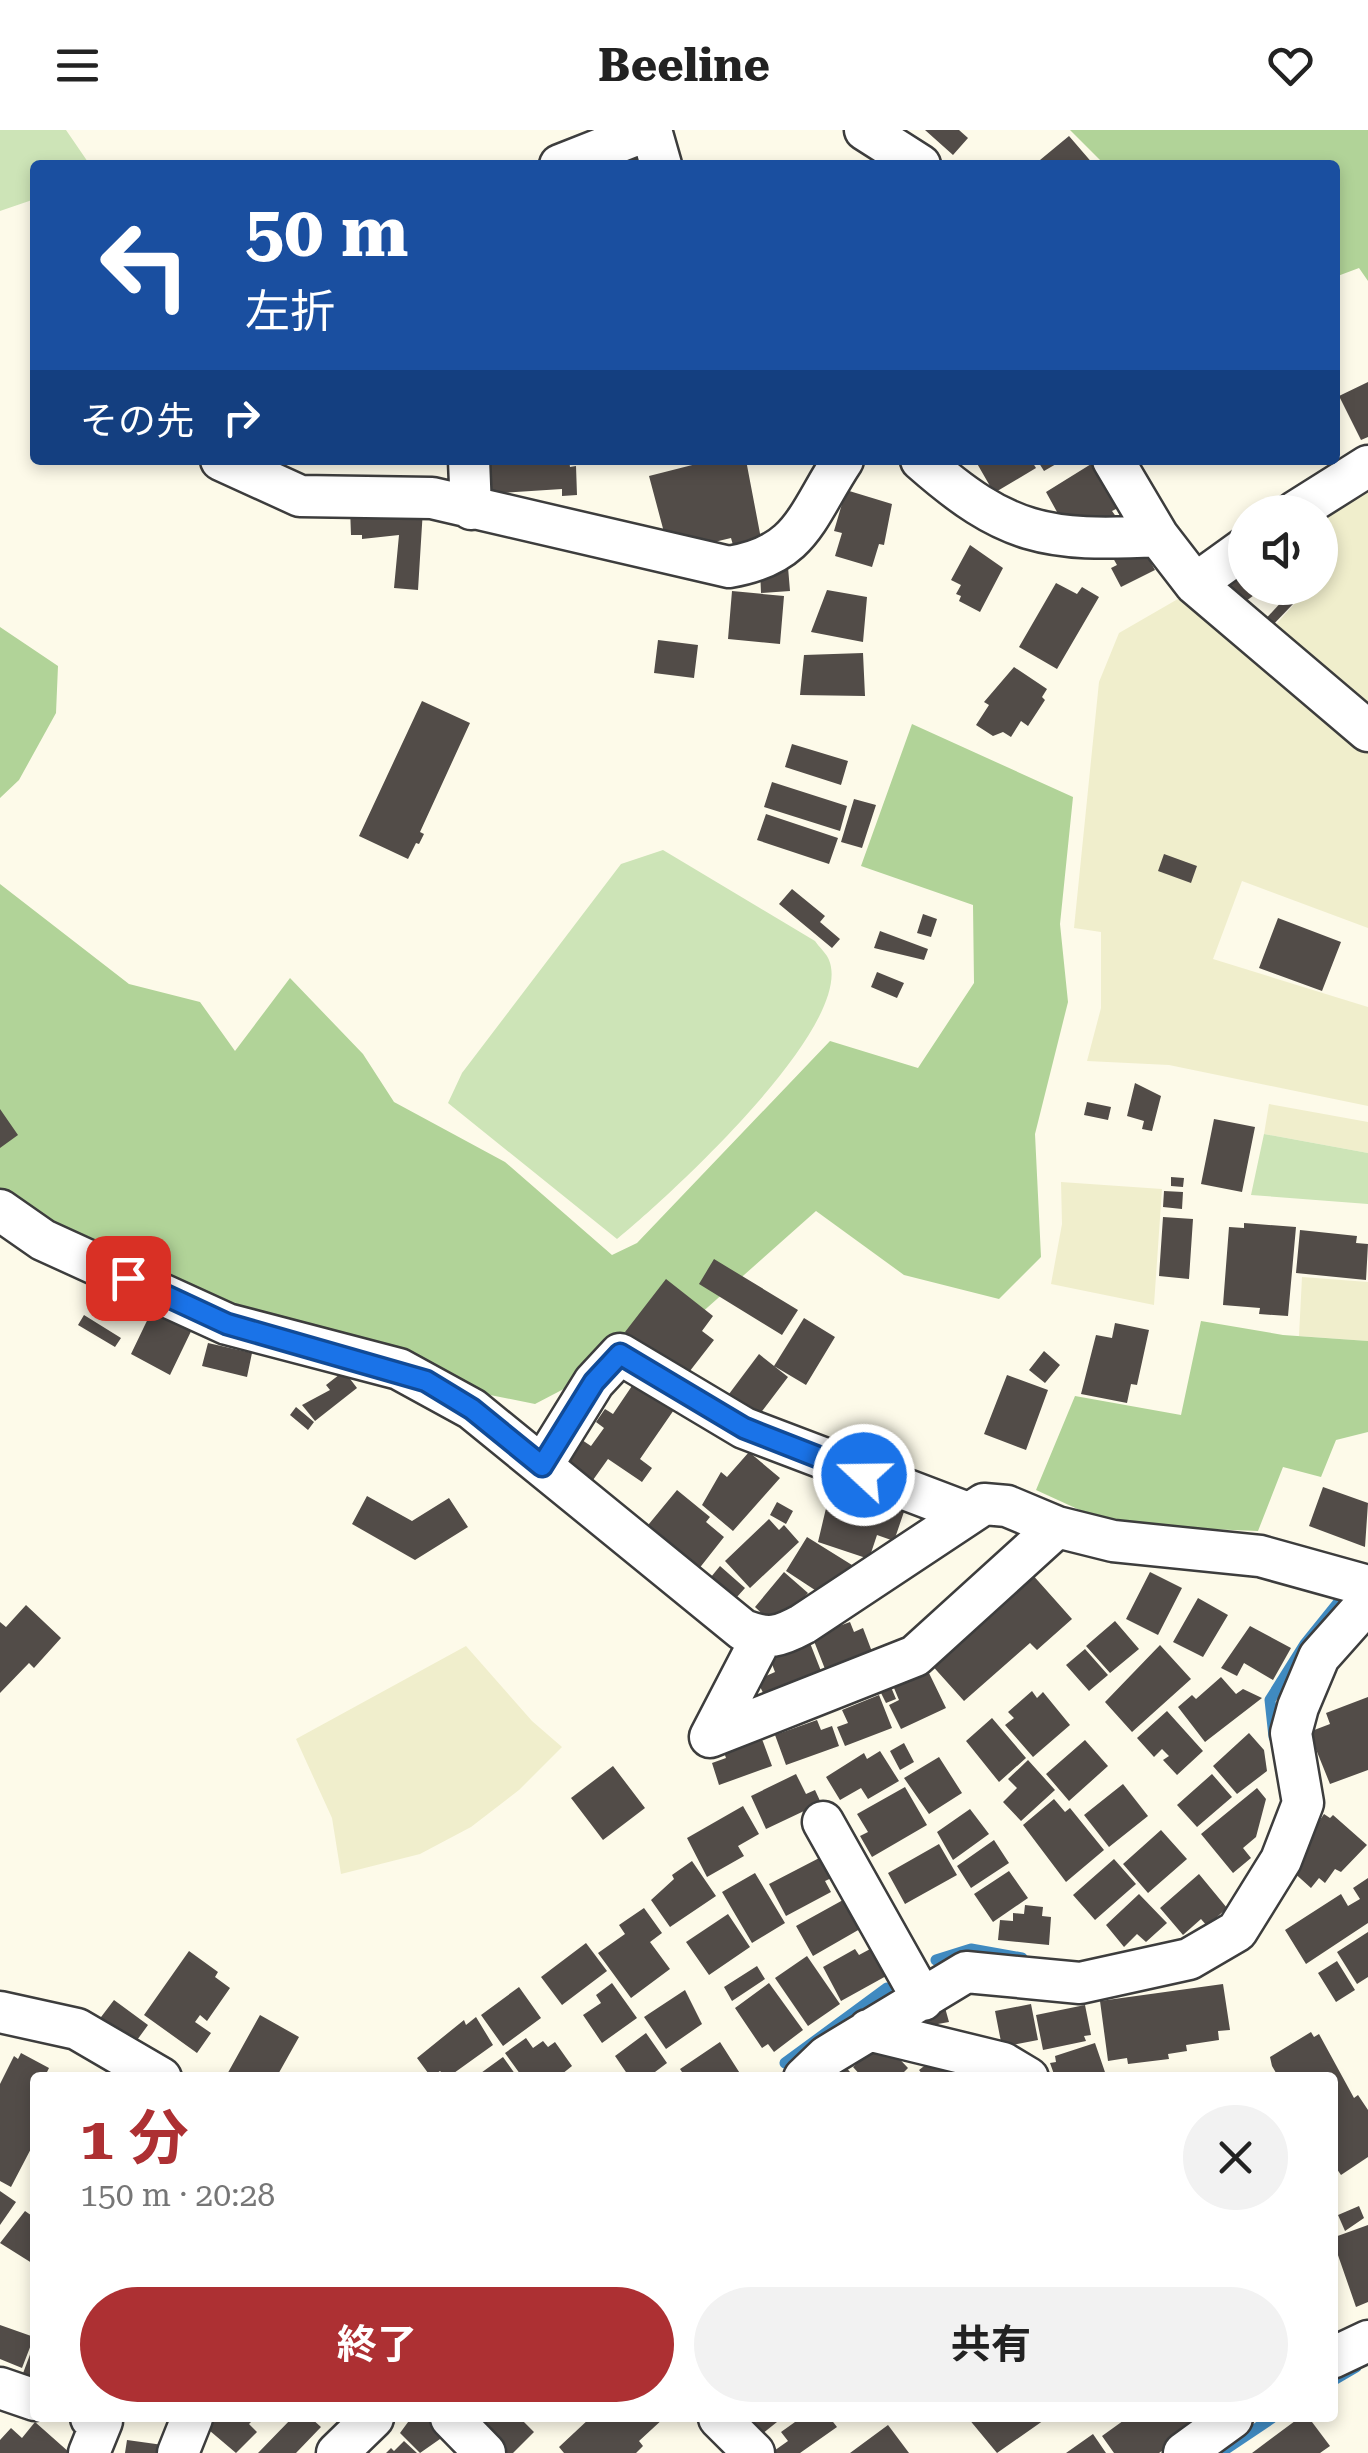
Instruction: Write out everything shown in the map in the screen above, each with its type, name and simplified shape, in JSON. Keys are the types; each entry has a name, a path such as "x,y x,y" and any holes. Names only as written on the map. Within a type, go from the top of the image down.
{"street":[{"path":"573,160 650,130 659,160"},
{"path":"866,130 912,160"},
{"path":"231,465 300,496 432,498 729,567 755,563 797,539 807,514 839,465"},
{"path":"469,465 471,509"},
{"path":"927,465 986,512 1042,534 1080,540 1158,536"},
{"path":"1116,465 1158,536 1195,584 1368,731"},
{"path":"1322,495 1368,466"},
{"path":"1195,584 1228,560"},
{"path":"0,1210 43,1240 227,1324 426,1381 472,1409 743,1630 762,1637 775,1639 803,1624 966,1512 984,1504 1008,1506 1057,1528 1112,1541 1260,1556 1368,1586"},
{"path":"542,1466 594,1382 620,1354 744,1428 966,1512"},
{"path":"762,1637 710,1738 915,1656 1057,1528"},
{"path":"810,2072 826,2056 966,1972 1080,1984 1189,1959 1238,1931 1281,1860 1303,1803 1291,1733 1298,1708 1319,1657 1368,1602"},
{"path":"822,1822 923,2000"},
{"path":"0,2012 78,2029 151,2072"},
{"path":"868,2030 1003,2064 1017,2072"},
{"path":"89,2453 102,2422"},
{"path":"178,2453 190,2422"},
{"path":"336,2453 370,2422"},
{"path":"455,2422 485,2453"},
{"path":"724,2422 754,2453"},
{"path":"1184,2453 1227,2422"}],"shaded area":[{"path":"1368,476 1368,718 1268,633 1294,605 1338,605 1338,498"},
{"path":"1190,592 1368,747 1368,928 1242,881 1213,959 1368,1007 1368,1106 1169,1065 1087,1061 1101,1008 1101,932 1074,928 1099,682 1119,633"},
{"path":"1269,1104 1368,1122 1368,1153 1264,1134"},
{"path":"1061,1182 1162,1189 1154,1305 1051,1284 1062,1224"},
{"path":"1302,1277 1368,1282 1368,1341 1299,1336"},
{"path":"466,1646 532,1721 562,1747 519,1790 471,1827 420,1854 341,1874 332,1818 296,1739"}],"green space":[{"path":"0,130 66,130 87,160 30,160 30,201 0,211"},
{"path":"1070,130 1368,130 1368,281 1359,268 1340,275 1340,160 1100,160"},
{"path":"0,627 58,666 56,713 19,780 0,798"},
{"path":"912,724 1073,797 1060,924 1068,1002 1035,1134 1041,1257 999,1299 904,1275 816,1211 690,1323 535,1404 210,1339 0,1192 0,884 129,984 200,1002 235,1051 290,978 363,1054 394,1102 505,1162 612,1255 637,1243 830,1041 918,1068 974,983 973,905 861,866"},
{"path":"663,850 815,941 829,960 830,989 814,1026 787,1067 713,1151 617,1239 448,1103 462,1073 621,864"},
{"path":"1264,1134 1368,1153 1368,1204 1251,1195"},
{"path":"1201,1321 1283,1335 1368,1341 1368,1432 1336,1440 1321,1477 1283,1467 1258,1531 1183,1528 1095,1517 1036,1490 1075,1396 1181,1415"}],"building":[{"path":"925,130 959,130 968,138 953,155"},
{"path":"1069,136 1090,160 1040,160"},
{"path":"1368,382 1368,437 1361,440 1340,396"},
{"path":"483,465 576,466 577,495 562,496 562,489 486,494"},
{"path":"692,465 747,465 762,544 735,552 731,538 706,544 665,536 649,476"},
{"path":"978,465 1034,465 1036,468 994,493"},
{"path":"1090,465 1098,465 1122,506 1112,511 1117,518 1103,525 1099,517 1082,526 1062,521 1046,492"},
{"path":"846,490 892,504 884,545 879,544 872,567 835,556 842,533 834,531"},
{"path":"350,508 423,509 418,590 394,588 399,535 362,539 362,535 351,535"},
{"path":"970,545 1003,568 980,612 959,601 961,596 956,594 961,585 951,580"},
{"path":"1132,548 1145,552 1155,570 1121,587 1111,568 1117,565 1113,558"},
{"path":"788,567 790,591 761,593 760,569"},
{"path":"1056,583 1077,594 1082,587 1099,597 1057,669 1019,647"},
{"path":"827,590 867,597 863,642 811,632"},
{"path":"732,591 784,596 780,644 728,639"},
{"path":"1279,605 1292,605 1267,631 1260,625"},
{"path":"658,640 698,645 694,678 654,673"},
{"path":"863,653 865,696 800,695 804,655"},
{"path":"1014,667 1047,689 1042,697 1045,700 1028,726 1021,721 1011,737 1003,732 993,736 976,725 989,705 984,702"},
{"path":"422,701 470,723 420,832 424,834 408,859 359,836"},
{"path":"792,744 848,761 841,785 785,767"},
{"path":"772,782 847,806 840,831 764,807"},
{"path":"854,799 876,805 862,848 841,842"},
{"path":"766,814 838,838 829,864 757,840"},
{"path":"1164,854 1197,866 1191,883 1158,871"},
{"path":"792,889 825,916 820,922 840,939 832,948 779,904"},
{"path":"923,914 937,919 931,937 917,933"},
{"path":"1278,918 1341,942 1322,991 1259,968"},
{"path":"880,931 928,949 924,960 874,948"},
{"path":"877,972 904,983 897,998 871,987"},
{"path":"1135,1083 1161,1096 1152,1131 1142,1129 1144,1121 1127,1116"},
{"path":"1087,1102 1111,1107 1108,1120 1084,1115"},
{"path":"0,1109 18,1135 0,1148"},
{"path":"1214,1119 1255,1127 1242,1192 1201,1184"},
{"path":"1171,1177 1184,1178 1183,1187 1171,1186"},
{"path":"1164,1191 1183,1192 1182,1209 1163,1207"},
{"path":"1163,1217 1193,1219 1189,1279 1159,1276"},
{"path":"1244,1223 1296,1227 1288,1316 1259,1314 1260,1308 1223,1305 1229,1227 1244,1228"},
{"path":"1300,1230 1357,1236 1356,1243 1368,1244 1366,1280 1296,1273"},
{"path":"714,1259 798,1310 782,1335 699,1284"},
{"path":"666,1279 713,1316 702,1331 714,1340 686,1376 625,1332"},
{"path":"156,1302 196,1321 170,1375 131,1354"},
{"path":"84,1315 121,1338 115,1347 78,1325"},
{"path":"804,1318 835,1337 806,1385 774,1366"},
{"path":"1115,1323 1149,1330 1137,1385 1131,1384 1127,1403 1081,1394 1096,1335 1112,1338"},
{"path":"208,1343 252,1353 247,1377 202,1366"},
{"path":"1044,1351 1060,1365 1045,1383 1029,1370"},
{"path":"759,1354 788,1377 756,1419 726,1398"},
{"path":"344,1371 357,1388 315,1421 302,1405 330,1390 326,1385"},
{"path":"1007,1375 1048,1390 1026,1450 984,1434"},
{"path":"638,1377 678,1404 640,1459 652,1468 642,1482 608,1459 593,1480 566,1462 582,1440 591,1446 604,1428 596,1422 605,1409 613,1414"},
{"path":"296,1407 314,1422 308,1430 290,1415"},
{"path":"749,1452 780,1478 733,1531 702,1505 721,1472 727,1477"},
{"path":"832,1483 907,1503 894,1541 877,1535 869,1559 818,1542"},
{"path":"1323,1487 1368,1503 1365,1547 1309,1526"},
{"path":"677,1490 710,1517 706,1522 724,1537 698,1570 644,1530"},
{"path":"367,1496 412,1521 449,1498 468,1527 415,1560 352,1524"},
{"path":"777,1502 793,1511 786,1524 770,1515"},
{"path":"769,1519 779,1530 784,1525 799,1542 750,1588 725,1561"},
{"path":"807,1537 852,1565 853,1571 833,1584 830,1582 821,1594 786,1571"},
{"path":"720,1566 745,1588 728,1607 695,1580 704,1571 711,1577"},
{"path":"784,1572 808,1593 777,1628 755,1607"},
{"path":"1150,1572 1182,1588 1158,1635 1126,1619"},
{"path":"1031,1573 1072,1619 1037,1650 1030,1643 964,1701 929,1662"},
{"path":"1198,1598 1228,1615 1203,1657 1173,1642"},
{"path":"26,1605 61,1638 34,1668 29,1663 0,1693 0,1622 6,1627"},
{"path":"1115,1621 1139,1649 1110,1673 1086,1646"},
{"path":"850,1622 854,1632 863,1628 874,1657 846,1668 843,1662 825,1669 812,1636"},
{"path":"1250,1626 1291,1648 1273,1680 1244,1663 1237,1676 1221,1668"},
{"path":"810,1643 821,1671 764,1695 757,1680 775,1672 770,1659"},
{"path":"1160,1645 1191,1679 1132,1732 1105,1702"},
{"path":"1085,1649 1108,1675 1089,1691 1066,1665"},
{"path":"928,1671 946,1708 901,1729 889,1705 899,1700 894,1688"},
{"path":"1221,1677 1236,1694 1243,1689 1262,1698 1205,1742 1178,1707 1192,1695 1196,1699"},
{"path":"888,1680 896,1699 886,1703 877,1685"},
{"path":"1032,1691 1037,1698 1043,1692 1070,1725 1033,1757 1005,1725 1014,1718 1008,1712"},
{"path":"879,1695 892,1728 845,1746 837,1727 848,1723 842,1710"},
{"path":"1368,1697 1368,1770 1330,1784 1309,1732 1330,1724 1326,1713"},
{"path":"1167,1711 1203,1751 1177,1775 1163,1760 1169,1756 1162,1749 1154,1757 1137,1738"},
{"path":"992,1718 1026,1758 999,1782 966,1741"},
{"path":"817,1720 821,1730 832,1726 839,1746 786,1765 775,1735"},
{"path":"759,1731 772,1766 719,1785 712,1763 726,1758 721,1744"},
{"path":"1249,1733 1264,1750 1267,1771 1237,1794 1213,1766"},
{"path":"1085,1740 1108,1766 1069,1801 1046,1774"},
{"path":"904,1743 914,1762 900,1770 890,1751"},
{"path":"880,1751 899,1781 868,1799 861,1788 840,1800 826,1777 864,1753 867,1759"},
{"path":"939,1757 962,1793 929,1814 904,1778"},
{"path":"1028,1760 1055,1790 1021,1821 1003,1802 1017,1788 1008,1779"},
{"path":"613,1766 645,1808 603,1840 571,1798"},
{"path":"796,1774 806,1794 815,1790 821,1803 766,1829 751,1796"},
{"path":"1212,1774 1232,1797 1197,1827 1177,1805"},
{"path":"1123,1784 1148,1816 1109,1847 1084,1815"},
{"path":"905,1787 927,1825 872,1857 860,1836 868,1832 857,1814"},
{"path":"1257,1788 1266,1799 1256,1837 1243,1848 1251,1858 1233,1873 1201,1834"},
{"path":"1054,1799 1065,1812 1070,1808 1104,1850 1066,1882 1023,1825"},
{"path":"743,1806 759,1834 738,1846 744,1856 707,1877 687,1838"},
{"path":"970,1809 989,1834 953,1860 937,1832"},
{"path":"1324,1814 1330,1818 1333,1815 1367,1845 1341,1872 1335,1869 1325,1883 1319,1878 1311,1888 1291,1870 1305,1856 1299,1851"},
{"path":"1161,1830 1187,1859 1148,1893 1123,1864"},
{"path":"994,1840 1009,1863 971,1888 957,1866"},
{"path":"939,1844 957,1875 905,1904 888,1873"},
{"path":"825,1855 836,1876 825,1881 831,1892 786,1916 769,1884"},
{"path":"1114,1859 1136,1884 1095,1920 1073,1895"},
{"path":"692,1861 716,1896 670,1927 651,1900 674,1879 672,1875"},
{"path":"1009,1871 1028,1898 993,1922 974,1894"},
{"path":"755,1873 785,1923 752,1943 722,1892"},
{"path":"1199,1874 1227,1908 1207,1926 1201,1919 1183,1935 1160,1908"},
{"path":"1368,1878 1368,1923 1306,1964 1285,1930 1341,1894 1348,1906 1360,1899 1353,1888"},
{"path":"1139,1894 1167,1923 1146,1942 1137,1934 1124,1947 1106,1925"},
{"path":"843,1900 860,1929 813,1956 796,1926"},
{"path":"1025,1905 1043,1907 1042,1916 1051,1917 1049,1945 998,1940 1000,1920 1013,1921 1013,1913 1024,1914"},
{"path":"644,1908 662,1933 650,1942 670,1969 631,1998 598,1953 625,1934 619,1925"},
{"path":"728,1914 750,1947 709,1975 686,1942"},
{"path":"1368,1932 1368,1977 1357,1984 1337,1952"},
{"path":"586,1943 607,1971 562,2005 541,1977"},
{"path":"872,1948 888,1975 841,2001 823,1967 855,1949 859,1955"},
{"path":"189,1951 218,1972 215,1977 230,1988 207,2021 200,2015 195,2022 211,2033 197,2053 144,2015"},
{"path":"807,1956 840,2004 808,2026 775,1978"},
{"path":"1337,1961 1355,1990 1336,2002 1318,1973"},
{"path":"757,1966 765,1979 732,2001 724,1987"},
{"path":"612,1983 637,2018 602,2043 583,2015 601,2003 596,1995"},
{"path":"769,1983 803,2030 774,2052 768,2044 762,2048 735,2008"},
{"path":"1223,1984 1230,2030 1218,2031 1219,2040 1186,2045 1187,2051 1168,2054 1169,2059 1128,2064 1127,2058 1108,2061 1100,2001"},
{"path":"519,1987 541,2018 503,2046 481,2015"},
{"path":"685,1990 702,2024 666,2049 644,2017"},
{"path":"114,2000 148,2025 132,2047 98,2021"},
{"path":"944,2004 949,2022 927,2026 923,2010"},
{"path":"1031,2004 1038,2040 1002,2047 995,2011"},
{"path":"1085,2005 1091,2035 1084,2036 1086,2041 1043,2050 1036,2015"},
{"path":"260,2015 299,2037 279,2072 228,2072"},
{"path":"476,2017 493,2045 455,2072 427,2072 417,2058 464,2020 466,2025"},
{"path":"1311,2032 1314,2037 1319,2034 1354,2098 1358,2095 1368,2110 1368,2157 1341,2175 1338,2171 1338,2072 1276,2072 1270,2057"},
{"path":"646,2033 667,2063 655,2072 626,2072 615,2056"},
{"path":"526,2038 533,2048 543,2041 548,2047 555,2042 572,2066 564,2072 519,2072 505,2053"},
{"path":"720,2042 739,2072 682,2072 680,2069"},
{"path":"1095,2043 1105,2072 1053,2072 1050,2063 1056,2062 1055,2056"},
{"path":"877,2045 889,2048 908,2068 904,2072 858,2072 853,2067"},
{"path":"21,2053 49,2068 47,2072 30,2072 30,2151 11,2187 0,2181 0,2084 14,2056 18,2059"},
{"path":"503,2057 514,2072 482,2072"},
{"path":"936,2057 948,2072 920,2072"},
{"path":"0,2191 16,2202 0,2225"},
{"path":"1359,2206 1364,2218 1345,2231 1338,2215"},
{"path":"25,2211 30,2214 30,2262 0,2243"},
{"path":"1368,2225 1368,2302 1356,2307 1338,2255 1338,2236"},
{"path":"0,2325 30,2336 22,2368 0,2359"},
{"path":"30,2354 30,2378 22,2376"},
{"path":"35,2422 70,2453 0,2453 0,2440 11,2428 22,2438"},
{"path":"251,2422 257,2432 236,2453 203,2425"},
{"path":"288,2422 315,2422 321,2427 296,2453 258,2453"},
{"path":"408,2422 440,2422 450,2432 420,2453 400,2433"},
{"path":"524,2422 534,2432 513,2453 507,2453 478,2424"},
{"path":"586,2422 660,2422 639,2441 643,2446 636,2453 564,2453 559,2447"},
{"path":"743,2422 777,2422 757,2438"},
{"path":"795,2422 833,2422 837,2427 800,2453 771,2453 788,2441 781,2432"},
{"path":"971,2422 1041,2422 997,2453"},
{"path":"1121,2422 1188,2422 1192,2428 1159,2453 1114,2453 1102,2436"},
{"path":"1294,2422 1312,2422 1330,2446 1320,2453 1252,2453"},
{"path":"888,2425 909,2453 850,2453"},
{"path":"1093,2434 1106,2453 1066,2453"},
{"path":"127,2440 163,2445 162,2453 125,2453"},
{"path":"404,2441 417,2453 386,2453 391,2448 394,2451"}],"waterway":[{"path":"1274,1737 1270,1700 1305,1644 1338,1603"},
{"path":"936,1960 971,1949 1022,1958"},
{"path":"785,2063 887,1988"},
{"path":"1338,2378 1356,2367"},
{"path":"1220,2453 1266,2422"}],"route":[{"path":"128,1278 227,1324 399,1370 426,1381 472,1409 542,1466 594,1382 620,1354 744,1428 864,1475"}]}
